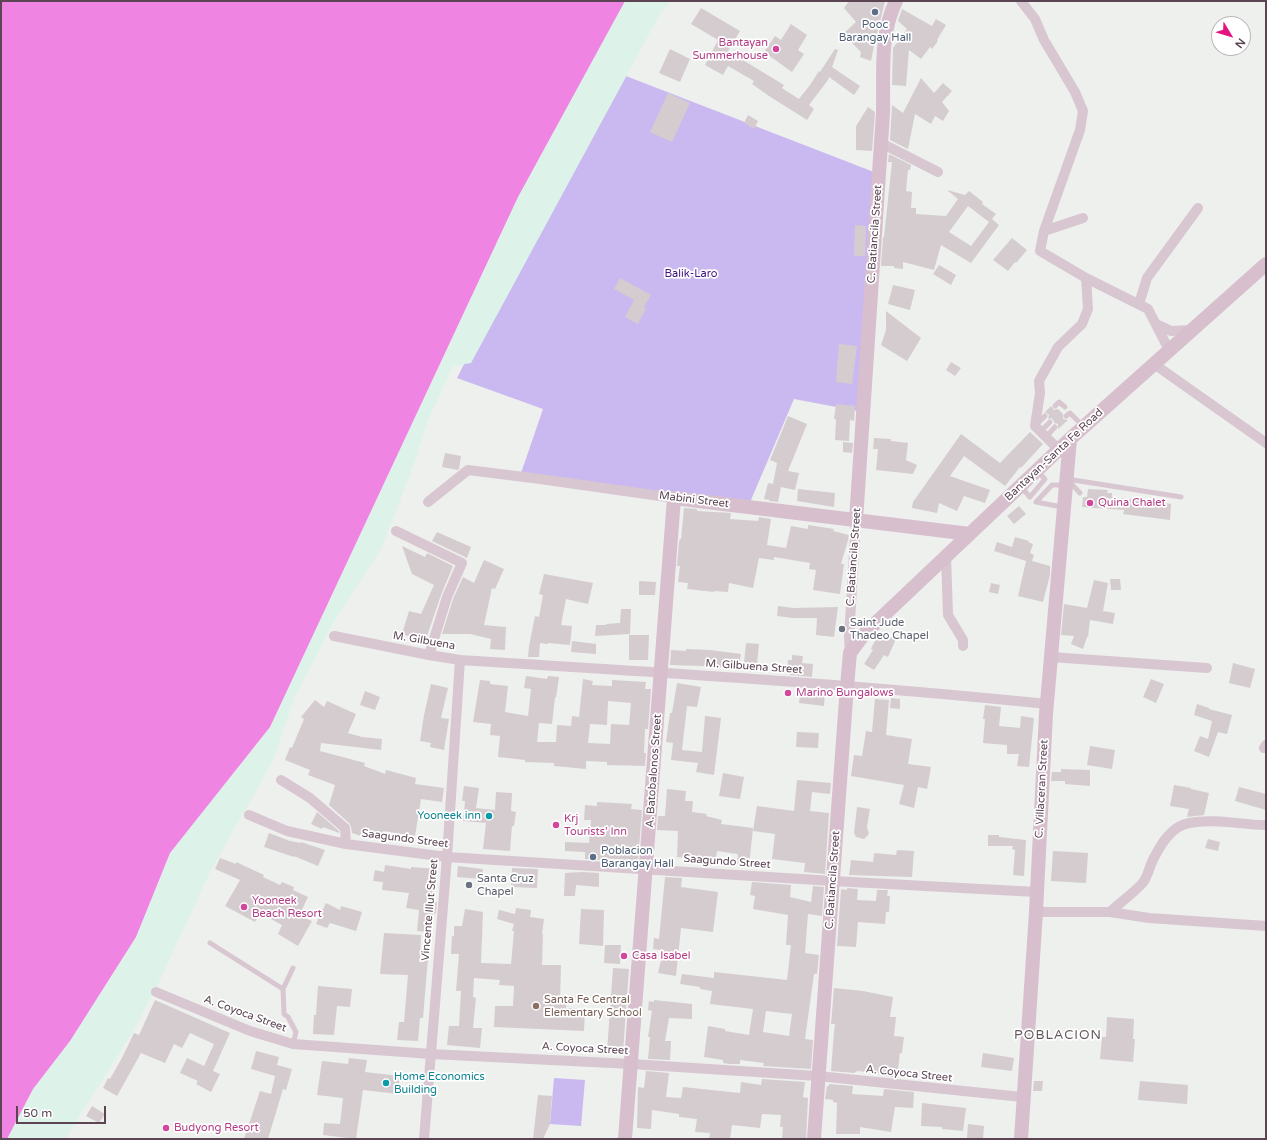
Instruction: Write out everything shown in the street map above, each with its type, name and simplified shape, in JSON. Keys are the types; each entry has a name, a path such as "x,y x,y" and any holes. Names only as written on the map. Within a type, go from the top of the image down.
{"main road":[{"name":"C. Batiancila Street","path":"856,520 884,106 883,55 886,32 894,2"},
{"name":"Bantayan-Santa Fe Road","path":"850,653 864,634 1070,439 1266,264"},
{"name":"C. Villaceran Street","path":"1021,1139 1022,1097 1036,912 1047,704 1070,439"},
{"name":"Mabini Street","path":"674,498 970,534"},
{"name":"A. Batobalonos Street","path":"625,1139 662,672 674,498"},
{"name":"C. Batiancila Street","path":"814,1139 850,653"}],"street":[{"path":"1021,1 1035,19 1044,40 1075,92 1083,111 1080,130 1044,231 1040,250 1086,278 1148,309 1169,350"},
{"path":"881,143 938,172"},
{"path":"1139,304 1147,278 1198,208"},
{"path":"1044,231 1082,218"},
{"path":"1059,450 1040,432 1039,381 1058,347 1082,324 1088,309 1086,278"},
{"path":"1087,296 1102,286"},
{"path":"1156,324 1171,331 1192,330"},
{"path":"1154,364 1266,443"},
{"name":"Mabini Street","path":"428,502 468,470 674,498"},
{"name":"C. Batiancila Street","path":"850,653 849,638 856,520"},
{"path":"396,531 462,562 447,597 429,655"},
{"path":"946,556 948,615 963,640 963,646"},
{"name":"M. Gilbuena","path":"334,636 460,660"},
{"path":"1051,657 1207,668"},
{"name":"M. Gilbuena Street","path":"460,660 662,672 918,691 1047,704"},
{"name":"Vincente Illut Street","path":"424,1139 447,857 460,660"},
{"path":"1266,745 1264,748 1266,748"},
{"path":"281,780 310,798 345,828 346,844"},
{"name":"Saagundo Street","path":"249,815 287,831 346,844 447,857 1036,892"},
{"path":"1110,912 1144,882 1158,850 1166,837 1178,827 1188,823 1228,821 1266,825"},
{"path":"1036,912 1110,912 1149,918 1266,926"},
{"name":"A. Coyoca Street","path":"156,992 250,1031 293,1044 431,1054 631,1064 818,1076 1022,1097"}],"lane":[{"path":"1055,406 1059,402 1063,409 1084,427"},
{"path":"1040,432 1045,416"},
{"path":"1040,432 1050,422"},
{"path":"1040,432 1055,427"},
{"path":"1030,497 1046,479 1037,471"},
{"path":"1066,482 1080,493"},
{"path":"1036,502 1052,484 1066,482 1181,497"},
{"path":"1020,486 1036,502 1063,507"},
{"path":"210,943 283,989"},
{"path":"293,968 283,989 284,1014 288,1017 296,1032 293,1044"}],"green space":[{"name":"Balik-Laro","path":"613,71 879,174 863,412 794,399 748,507 520,476 543,409 457,378"},
{"path":"554,1078 585,1080 581,1126 550,1124"}],"sand":[{"path":"625,1 670,1 660,14 471,363 453,366 428,420 413,467 382,547 332,625 295,696 273,761 211,870 159,982 134,1030 65,1139 7,1139 33,1089 70,1041 136,937 170,853 270,727 518,197"}],"shaded area":[{"path":"1,1 625,1 518,197 270,727 170,853 136,937 70,1041 33,1089 7,1139 1,1139"}],"building":[{"path":"849,1 885,1 877,34 872,44 874,46 871,61 860,57 861,52 843,34 856,22 844,8"},
{"path":"701,8 740,31 728,51 784,85 782,88 799,99 819,71 820,72 835,49 838,50 832,67 860,86 854,95 829,77 809,105 814,109 807,120 752,84 754,81 728,66 723,75 705,65 718,40 691,24"},
{"path":"902,9 932,26 936,19 946,25 937,40 938,41 932,49 930,47 921,59 909,50 906,86 892,85 893,48 907,29 898,21"},
{"path":"791,24 807,35 798,50 804,54 792,72 764,52 775,36 781,40"},
{"path":"670,49 690,59 680,82 659,73"},
{"path":"921,78 934,93 943,83 952,91 942,102 949,111 943,121 935,116 931,124 915,114 908,149 890,140 892,105 903,113"},
{"path":"668,93 690,103 672,142 650,132"},
{"path":"868,107 875,112 872,151 856,150 856,126"},
{"path":"748,115 758,121 754,129 744,123"},
{"path":"889,154 911,165 910,170 908,170 906,191 912,192 911,208 916,208 916,214 946,216 958,199 947,190 965,195 969,191 983,202 982,204 996,214 992,219 999,225 971,263 941,245 934,270 903,262 903,269 894,268 894,266 881,266 892,162 888,162","holes":["968,206 989,222 971,246 949,232"]},
{"path":"855,225 866,226 865,256 854,256"},
{"path":"1012,238 1027,250 1008,271 993,260"},
{"path":"939,265 956,275 951,285 933,274"},
{"path":"620,278 651,295 644,307 646,308 638,324 625,317 634,300 614,289"},
{"path":"893,285 915,290 910,310 888,304"},
{"path":"886,311 921,338 907,361 881,345 886,330"},
{"path":"839,344 857,346 852,384 836,382"},
{"path":"951,362 961,368 955,376 946,370"},
{"path":"836,404 855,406 854,421 850,420 849,441 835,440 836,419 834,419"},
{"path":"1051,406 1054,410 1058,409 1063,414 1063,419 1068,420 1058,429 1058,424 1054,423 1051,418 1048,419 1049,415 1045,412"},
{"path":"788,416 807,424 788,471 799,473 795,490 781,487 778,502 769,501 770,500 764,499 768,483 773,484 777,463 770,460"},
{"path":"1030,432 1043,444 1021,468 1020,467 1005,486 964,456 950,476 990,490 985,503 964,496 957,511 939,503 937,513 912,508 913,502 961,434 1000,463"},
{"path":"874,438 891,439 891,441 908,443 906,460 917,465 913,474 876,470 878,449 873,449"},
{"path":"843,442 853,443 852,453 843,452"},
{"path":"445,453 461,456 458,470 442,467"},
{"path":"798,489 835,493 834,507 797,501"},
{"path":"1088,489 1108,490 1107,493 1112,493 1112,497 1171,504 1170,520 1123,514 1124,510 1082,507 1083,497 1087,497"},
{"path":"1019,506 1026,514 1014,524 1007,516"},
{"path":"684,508 697,509 697,511 731,513 730,519 758,521 759,517 771,519 767,545 786,548 791,526 808,529 808,525 834,529 833,531 849,535 841,564 844,564 840,594 813,590 816,570 809,569 810,563 774,557 774,560 759,558 753,588 729,583 728,592 687,589 688,583 678,582 680,566 677,566"},
{"path":"437,532 471,547 467,558 432,541"},
{"path":"1015,537 1029,541 1028,542 1033,544 1030,553 1034,555 1032,561 1050,566 1050,575 1043,602 1018,596 1026,561 994,551 997,542 1012,547"},
{"path":"402,546 425,557 427,553 453,566 441,595 425,642 402,634 409,611 421,614 434,585 412,574"},
{"path":"484,560 504,569 495,589 492,588 484,625 506,627 505,650 490,649 491,639 470,634 442,634 453,599 463,577 474,583"},
{"path":"544,574 593,583 588,604 566,599 561,625 572,626 570,645 540,643 539,657 528,657 535,616 539,617 543,595 539,594"},
{"path":"1110,579 1120,579 1121,590 1111,590"},
{"path":"1094,580 1108,583 1103,611 1115,613 1113,624 1090,620 1088,637 1083,649 1071,644 1074,636 1061,635 1064,604 1087,608"},
{"path":"639,581 656,582 655,595 639,595"},
{"path":"991,583 1000,585 998,594 989,592"},
{"path":"778,606 793,608 838,607 834,637 816,635 817,618 777,616"},
{"path":"621,609 631,609 630,634 595,636 596,625 620,623"},
{"path":"879,632 896,639 888,657 884,655 874,670 864,664 873,650 871,649"},
{"path":"629,635 649,635 648,660 629,660"},
{"path":"572,641 596,644 596,654 571,652"},
{"path":"746,643 759,644 757,664 744,663"},
{"path":"686,649 741,654 739,665 736,665 735,670 724,669 724,667 670,665 671,650 686,651"},
{"path":"792,655 803,656 802,663 813,664 812,677 790,675 790,672 787,671 788,660 792,660"},
{"path":"1233,663 1255,669 1250,688 1229,683"},
{"path":"526,676 547,679 548,676 559,677 552,724 539,723 537,742 556,742 557,725 571,726 572,716 579,717 583,679 593,681 592,685 612,686 612,680 646,682 645,689 651,689 648,729 645,729 645,766 607,765 607,762 586,761 586,769 554,766 554,763 525,762 525,760 498,757 500,736 490,735 491,724 473,722 480,680 490,681 490,684 508,686 505,712 528,716 531,689 524,688","holes":["608,701 631,703 629,725 611,724 610,744 588,743 590,724 607,725"]},
{"path":"1151,679 1164,684 1156,703 1143,697"},
{"path":"677,683 701,687 697,707 687,706 682,750 702,752 705,716 721,718 714,775 696,772 698,763 671,760 673,743 666,742 670,713 672,713"},
{"path":"431,684 448,688 441,718 449,719 444,750 430,747 431,743 420,741"},
{"path":"801,689 825,692 824,706 799,703"},
{"path":"365,691 380,697 375,710 360,705"},
{"path":"891,698 900,699 900,709 890,708"},
{"path":"875,699 889,700 886,735 912,739 908,764 931,767 927,789 918,787 914,808 899,804 904,785 851,776 854,755 862,756 866,731 872,732"},
{"path":"315,700 324,707 327,701 356,714 348,733 362,737 382,739 381,750 321,743 320,751 365,763 364,766 385,774 386,770 416,778 415,784 444,788 442,802 421,799 415,836 383,831 382,840 352,833 349,823 329,805 335,785 308,775 310,770 285,760 290,747 292,748 304,719 301,717"},
{"path":"1197,704 1232,715 1227,734 1218,732 1209,757 1194,751 1200,736 1208,739 1212,721 1194,715"},
{"path":"985,705 1001,707 999,726 1020,728 1021,716 1034,718 1029,767 1017,766 1019,754 1007,754 1007,745 983,743 985,719 983,719"},
{"path":"797,732 819,733 818,748 796,747"},
{"path":"1090,746 1115,750 1112,769 1087,765"},
{"path":"1061,769 1090,770 1090,786 1065,784 1065,781 1051,781 1052,772 1061,772"},
{"path":"723,773 744,777 740,799 719,796"},
{"path":"797,780 831,783 830,794 812,792 810,811 829,813 825,874 804,872 805,863 772,859 775,834 753,831 757,806 794,811"},
{"path":"1174,785 1209,793 1204,815 1187,817 1189,809 1170,806"},
{"path":"464,786 479,788 476,808 495,810 496,792 512,793 511,811 516,812 514,826 512,826 510,851 483,849 486,823 463,821 465,801 462,801"},
{"path":"1239,787 1266,794 1266,810 1235,801"},
{"path":"667,789 686,791 685,801 693,801 692,812 707,814 706,816 722,820 721,824 753,828 749,866 737,864 738,854 717,851 715,864 702,863 703,859 677,857 678,831 657,830 658,816 665,816"},
{"path":"597,802 632,804 631,809 642,810 638,861 602,858 602,860 585,859 585,852 565,851 565,842 589,843 591,820 584,820 585,805 597,806"},
{"path":"857,807 870,809 867,827 869,834 864,839 856,837 854,833"},
{"path":"317,812 339,831 339,833 323,827 322,829 311,824"},
{"path":"269,833 290,841 301,842 325,850 318,866 294,856 264,847"},
{"path":"988,835 999,835 999,837 1026,840 1024,876 1013,875 1015,850 1012,849 1013,846 988,846"},
{"path":"1208,839 1220,842 1218,851 1205,848"},
{"path":"897,850 914,851 912,877 849,875 851,860 873,862 874,853 896,855"},
{"path":"1053,851 1088,853 1086,883 1051,881"},
{"path":"220,858 236,864 236,862 264,875 263,877 280,885 282,882 294,887 293,890 308,897 299,916 312,921 298,946 278,934 282,925 260,913 255,922 225,906 240,880 215,869"},
{"path":"385,865 411,869 411,867 437,869 434,901 437,902 436,914 433,913 431,932 417,931 419,910 406,908 409,893 382,890 383,882 373,881 375,870 384,872"},
{"path":"458,866 483,869 482,879 457,877"},
{"path":"512,868 538,869 537,888 511,887"},
{"path":"565,873 599,873 599,887 576,885 575,896 564,896"},
{"path":"665,877 682,878 681,887 718,892 713,932 681,928 676,976 658,973 662,956 660,956 661,950 653,949 654,938 659,939"},
{"path":"752,882 791,885 790,897 811,902 813,886 824,887 822,916 808,914 805,953 819,955 817,974 814,974 805,1039 813,1040 811,1069 763,1066 764,1063 740,1060 740,1064 730,1064 723,1063 723,1060 704,1057 708,1026 725,1029 725,1031 749,1035 753,1009 710,1004 712,991 700,989 700,987 680,984 682,974 714,978 714,972 787,980 791,945 786,945 788,915 753,909 755,896 750,895","holes":["766,1011 792,1014 789,1036 763,1032"]},
{"path":"847,888 858,889 857,900 876,901 877,890 888,890 887,896 890,896 889,912 886,912 885,924 858,922 856,947 837,946 841,889 847,890"},
{"path":"326,903 340,910 341,906 362,912 356,931 330,923 327,928 316,924"},
{"path":"516,908 531,910 530,917 544,919 542,934 542,965 561,965 560,1001 567,1001 566,1008 585,1009 584,1031 494,1027 495,1006 513,1006 514,986 499,985 500,980 474,978 473,997 476,998 473,1028 482,1028 480,1048 447,1045 449,1026 459,1026 461,991 456,991 459,954 451,954 454,926 462,926 465,909 483,912 481,963 511,964 514,931 512,931 514,924 497,919 499,910 515,914"},
{"path":"581,909 604,910 603,946 579,944"},
{"path":"384,933 421,935 420,958 428,958 423,1018 420,1018 418,1041 397,1040 399,1022 404,1022 408,975 380,974"},
{"path":"605,945 621,945 620,964 604,963"},
{"path":"613,968 629,969 623,1052 607,1051"},
{"path":"318,986 352,989 350,1007 337,1006 334,1035 313,1034"},
{"path":"834,988 863,991 893,997 890,1017 896,1017 894,1036 904,1037 902,1053 900,1053 897,1078 886,1076 887,1075 884,1074 858,1071 855,1073 831,1071 835,1024 831,1024"},
{"path":"155,1000 230,1033 213,1071 220,1074 211,1092 196,1084 198,1081 180,1073 187,1058 204,1066 214,1044 190,1033 182,1048 174,1044 165,1063 141,1053 117,1096 103,1088 122,1058 134,1033 139,1035"},
{"path":"654,1000 692,1004 692,1019 669,1018 665,1041 671,1041 670,1060 648,1059 650,1037 648,1037 652,1011 648,1010 649,1001 654,1002"},
{"path":"1107,1017 1134,1019 1133,1039 1135,1039 1133,1062 1100,1059 1102,1037 1106,1037"},
{"path":"256,1051 279,1057 277,1065 292,1069 286,1090 283,1089 268,1139 244,1139 260,1091 271,1094 275,1076 251,1069"},
{"path":"983,1053 1014,1058 1012,1071 981,1067"},
{"path":"349,1058 367,1060 365,1072 400,1076 398,1094 363,1090 356,1139 323,1135 324,1123 340,1124 343,1098 317,1095 322,1061 348,1064"},
{"path":"646,1071 669,1073 666,1097 681,1098 683,1087 740,1093 741,1082 761,1085 762,1079 805,1082 803,1097 808,1098 806,1139 782,1139 783,1127 780,1127 781,1115 762,1114 760,1128 732,1125 730,1139 709,1139 710,1133 695,1132 697,1119 679,1117 679,1114 652,1110 651,1129 637,1128 638,1087 644,1088"},
{"path":"1034,1081 1043,1081 1042,1091 1033,1091"},
{"path":"1140,1081 1188,1085 1187,1104 1138,1100"},
{"path":"829,1084 853,1086 852,1094 883,1096 884,1089 914,1092 913,1108 895,1107 891,1132 860,1127 860,1134 836,1134 837,1103 833,1102 833,1100 825,1099 827,1086 829,1086"},
{"path":"538,1095 552,1096 550,1124 543,1139 533,1139"},
{"path":"922,1103 966,1108 963,1131 942,1129 942,1127 921,1126"},
{"path":"92,1106 105,1114 99,1123 86,1116"},
{"path":"968,1124 984,1126 983,1139 967,1139"}],"place":[{"name":"Pooc Barangay Hall","path":"875,12"},
{"name":"Bantayan Summerhouse","path":"776,49"},
{"name":"Quina Chalet","path":"1090,503"},
{"name":"Saint Jude Thadeo Chapel","path":"842,629"},
{"name":"Marino Bungalows","path":"788,693"},
{"name":"Yooneek inn","path":"489,816"},
{"name":"Krj Tourists’ Inn","path":"556,825"},
{"name":"Poblacion Barangay Hall","path":"593,857"},
{"name":"Santa Cruz Chapel","path":"469,885"},
{"name":"Yooneek Beach Resort","path":"244,907"},
{"name":"Casa Isabel","path":"624,956"},
{"name":"Santa Fe Central Elementary School","path":"536,1006"},
{"name":"Home Economics Building","path":"386,1083"},
{"name":"Budyong Resort","path":"166,1128"}],"district":[{"name":"POBLACION","path":"1058,1036"}]}
